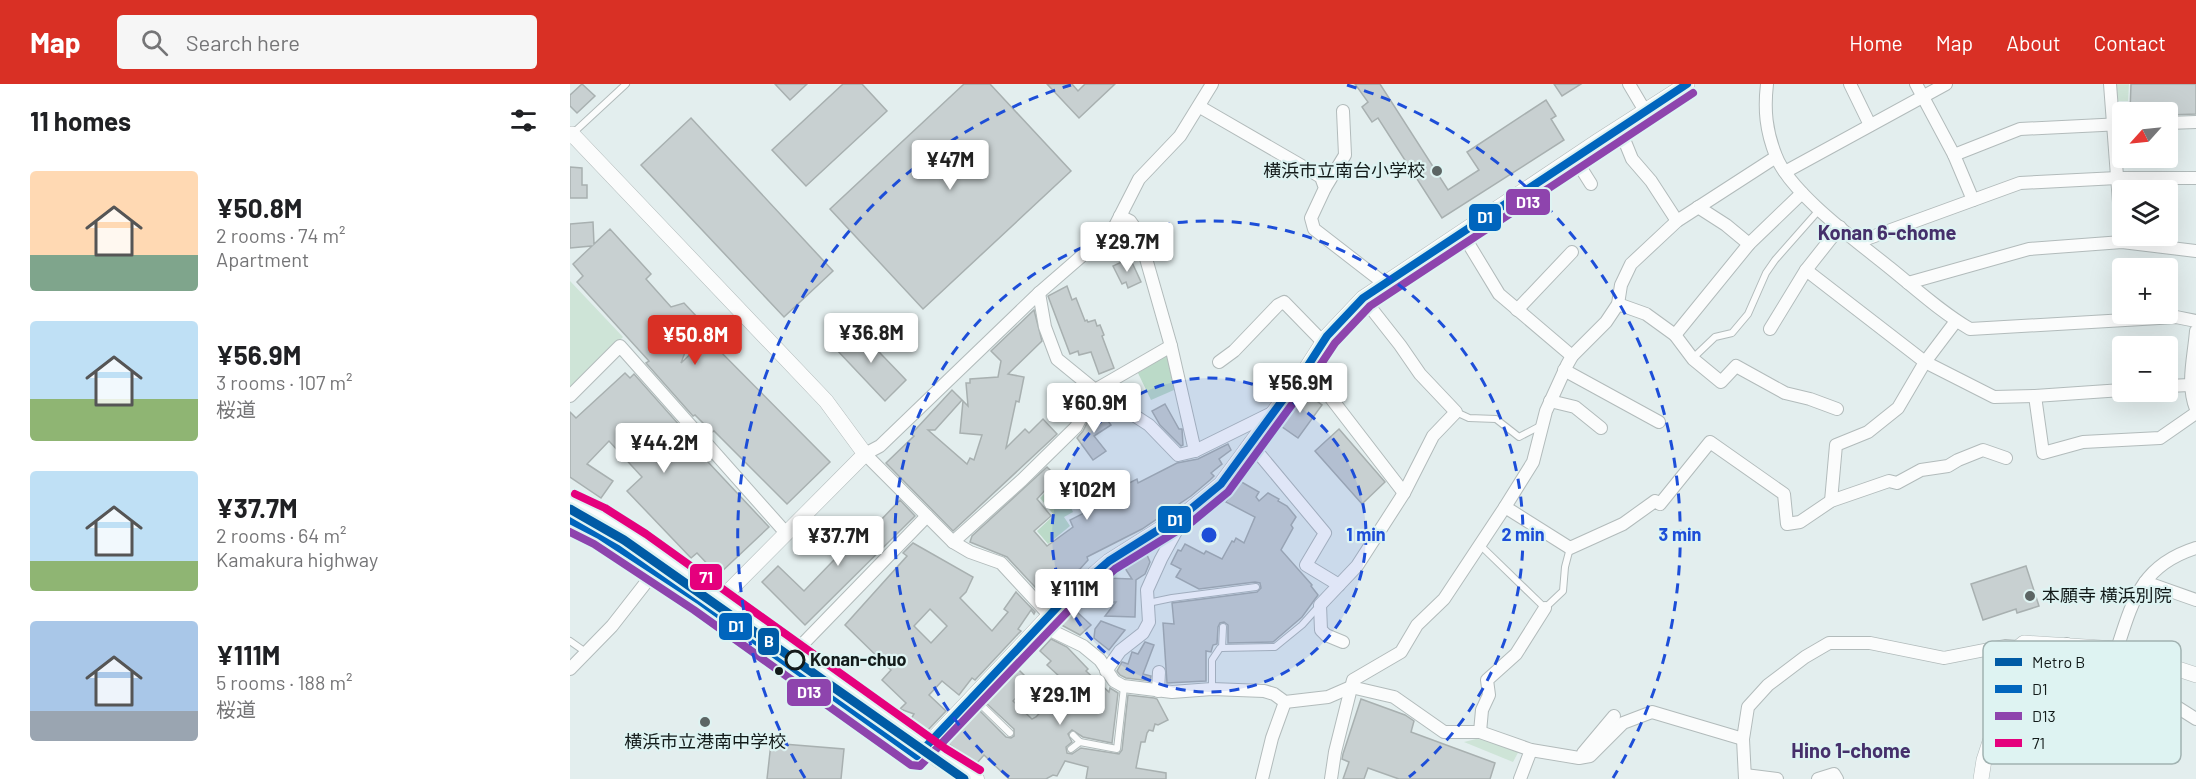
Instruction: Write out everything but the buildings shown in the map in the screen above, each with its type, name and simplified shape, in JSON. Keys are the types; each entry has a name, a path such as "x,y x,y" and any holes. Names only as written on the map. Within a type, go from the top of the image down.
{"main road":[{"path":"570,503 599,517 632,538 716,604 921,751 974,779"},
{"path":"570,520 599,535 655,571 716,604 794,653 921,751 950,779"}],"street":[{"path":"716,604 865,454 880,446 920,410 1040,293 1114,228 1139,179 1180,136 1200,107 1212,84"},
{"path":"1629,84 1645,111"},
{"path":"921,751 1062,602 1109,561 1187,512 1221,484 1323,342 1363,298 1687,84"},
{"path":"1779,84 1767,87 1765,115 1776,157 1802,194 1908,283 1956,321 1970,329 2176,317 2196,321"},
{"path":"1850,84 1870,125"},
{"path":"1916,84 1954,155 1973,200"},
{"path":"1785,172 1946,84"},
{"path":"2110,84 2114,102"},
{"path":"1200,107 1321,177 1325,188"},
{"path":"1343,111 1345,155 1325,188 1311,218 1314,229 1385,285"},
{"path":"2178,123 2196,123"},
{"path":"1954,155 2020,129 2112,124"},
{"path":"1619,127 1632,159 1651,181 1677,221"},
{"path":"571,135 826,401 865,454 953,542 970,552 1000,563 1046,621 1100,660 1114,681 1125,686 1172,692 1212,689 1264,691 1274,694 1285,702 1328,697 1351,687 1394,697 1444,732 1480,732 1531,750 1579,758 1590,756 1623,723 1652,712 1743,739"},
{"path":"1574,157 1591,184"},
{"path":"1331,779 1337,741 1353,680 1401,652 1417,625 1444,599 1533,462 1550,401 1564,370 1572,356 1606,322 1618,304 1621,285 1631,264 1677,221 1776,157"},
{"path":"2117,168 2117,178"},
{"path":"1858,242 2019,183 2117,178 2196,178"},
{"path":"1674,335 1749,244 1802,194"},
{"path":"1698,207 1726,225 1749,244"},
{"path":"1120,216 1130,221 1139,234 1171,346 1195,451"},
{"path":"1770,329 1806,270 1840,227"},
{"path":"1462,233 1499,294 1572,356"},
{"path":"1908,283 2029,249 2112,243"},
{"path":"2152,246 2196,252"},
{"path":"1517,310 1572,252"},
{"path":"1806,270 1925,362 1994,397 2112,391"},
{"path":"1040,293 1045,327 1057,359 1095,390 1149,425 1178,455 1195,451 1273,412"},
{"path":"1343,642 1326,635 1321,630 1320,605 1357,566 1404,493 1433,436 1456,412 1420,374 1363,298"},
{"path":"1219,362 1234,351 1278,305 1284,302 1323,342"},
{"path":"1618,304 1646,314 1674,335 1692,359 1720,382 1736,366 1785,393 1837,409"},
{"path":"1831,501 1836,445 1868,432 1898,408 1925,362 1956,321"},
{"path":"2035,396 2043,453 2084,442 2160,438 2196,411 2190,385 2196,331"},
{"path":"570,396 620,346 786,533"},
{"path":"953,542 1076,427 1095,390 1171,346"},
{"path":"1307,367 1404,493"},
{"path":"1564,370 1659,422"},
{"path":"2178,386 2190,385"},
{"path":"1550,401 1575,407 1601,428"},
{"path":"1505,507 1570,548 1623,524 1655,501 1660,504 1710,442 1784,494 1787,525 1800,522 1831,501 1889,481 1897,483 1921,470 1948,466 1983,450 2006,458"},
{"path":"1250,443 1325,533 1306,565 1339,585"},
{"path":"1106,671 1120,651 1143,633 1149,622 1147,590 1187,512"},
{"path":"794,653 927,516"},
{"path":"2120,641 2128,615 2145,582 2162,564 2196,548"},
{"path":"570,669 612,627 655,571"},
{"path":"2145,582 2196,600"},
{"path":"1480,732 1482,710 1489,695 1487,680 1516,654 1545,608"},
{"path":"1777,779 1745,777 1743,739 1748,707 1768,685 1804,657 1829,643 1870,643 1944,658 1983,650"},
{"path":"2181,670 2196,675"},
{"path":"1158,690 1159,672"},
{"path":"1262,779 1272,738 1285,702"},
{"path":"2181,710 2196,719"},
{"path":"1579,758 1614,716"},
{"path":"1520,779 1531,750"},
{"path":"1981,779 1983,760"},
{"path":"1818,779 1834,774 1837,779"}],"lane":[{"path":"571,135 626,84"},
{"path":"1692,359 1715,336 1732,333 1748,314 1766,273 1775,260 1820,209"},
{"path":"1456,412 1469,418 1496,419 1519,437 1543,425"},
{"path":"1480,545 1545,608 1563,591 1565,567 1570,548"},
{"path":"1148,603 1256,587"},
{"path":"1222,648 1275,647 1302,625 1320,605"},
{"path":"1212,689 1212,660 1222,648 1223,627"},
{"path":"570,642 587,653"},
{"path":"1073,735 1080,742 1117,749 1125,686"},
{"path":"972,697 1010,733"},
{"path":"1071,749 1080,742"}],"green space":[{"path":"2114,84 2129,84 2128,101 2115,101"},
{"path":"570,281 623,337 570,389"},
{"path":"1166,355 1174,390 1151,400 1138,373"},
{"path":"1058,480 1073,512 1064,517 1070,526 1048,544 1037,531 1054,515 1040,498"},
{"path":"1480,738 1520,749 1513,762 1464,742"}],"metro line":[{"name":"B","path":"570,509 624,540 964,779"}],"transit line":[{"name":"D1","path":"570,520 599,535 700,601 917,756 1062,602 1109,561 1187,512 1221,484 1327,336 1363,298 1687,84"},
{"name":"D13","path":"570,532 594,544 694,610 911,765 920,766 1069,610 1115,569 1193,521 1228,492 1335,343 1370,306 1693,93"},
{"name":"71","path":"575,494 605,508 646,534 946,749 980,770"}],"place":[{"name":"横浜市立南台小学校","path":"1437,171"},
{"name":"本願寺 横浜別院","path":"2030,596"},
{"name":"Konan-chuo","path":"795,660"},
{"name":"横浜市立港南中学校","path":"705,722"}],"district":[{"name":"Konan 6-chome","path":"1887,233"},
{"name":"Hino 1-chome","path":"1851,751"}]}
